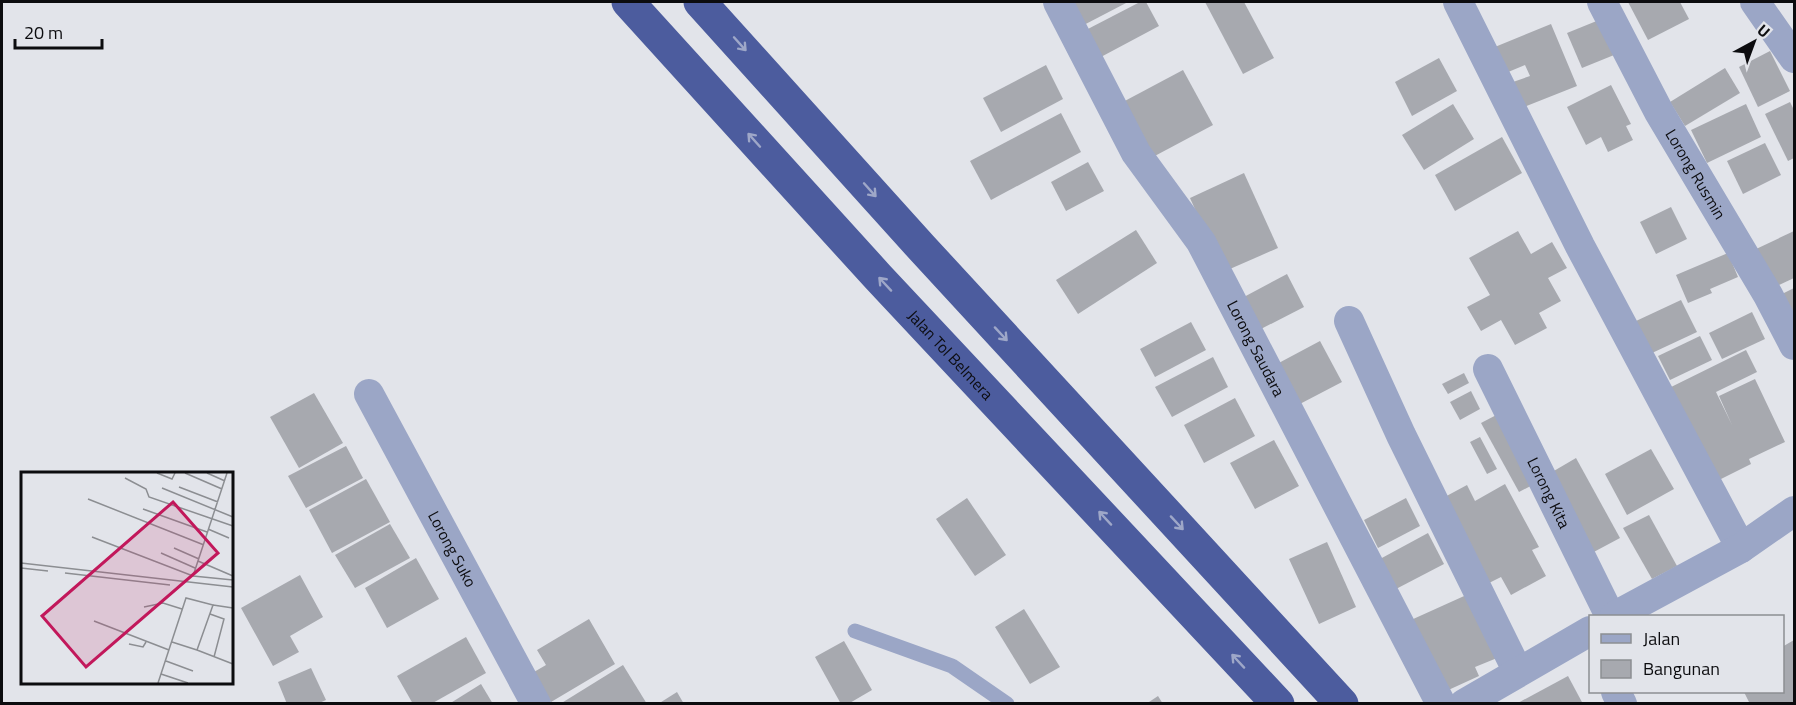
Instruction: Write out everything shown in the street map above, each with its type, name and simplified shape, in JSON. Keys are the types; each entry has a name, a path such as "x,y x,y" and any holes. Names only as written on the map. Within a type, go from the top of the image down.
{"highway":[{"name":"Jalan Tol Belmera","path":"628,2 878,277 1278,704"},
{"path":"700,2 922,248 1342,704"}],"street":[{"name":"Lorong Saudara","path":"1058,2 1136,153 1201,242 1441,704"},
{"path":"1458,2 1580,246 1741,548"},
{"name":"Lorong Rusmin","path":"1602,2 1659,112 1768,295 1794,345"},
{"path":"1755,2 1794,58"},
{"path":"1349,321 1406,445 1518,672"},
{"name":"Lorong Kita","path":"1488,369 1610,615"},
{"name":"Lorong Suko","path":"369,394 536,704"},
{"path":"1617,615 1741,548 1794,511"},
{"path":"1464,704 1518,672 1589,636"}],"lane":[{"path":"855,631 952,666 1007,704"}],"building":[{"path":"1063,2 1128,2 1078,28"},
{"path":"1140,2 1146,2 1159,26 1099,58 1084,31"},
{"path":"1205,2 1244,2 1274,58 1243,74"},
{"path":"1628,2 1680,2 1689,19 1648,40"},
{"path":"1604,18 1619,53 1582,68 1567,33"},
{"path":"1551,24 1577,86 1524,107 1513,82 1530,76 1525,65 1501,75 1490,49"},
{"path":"1770,51 1790,91 1758,107 1739,67"},
{"path":"1439,58 1457,91 1412,116 1395,82"},
{"path":"1046,65 1063,99 1001,132 983,98"},
{"path":"1725,68 1740,93 1685,126 1670,102"},
{"path":"1183,70 1213,125 1151,158 1121,103"},
{"path":"1611,85 1631,124 1626,126 1633,140 1608,152 1601,137 1586,145 1567,107"},
{"path":"1790,102 1794,110 1794,158 1788,161 1765,114"},
{"path":"1453,104 1474,139 1424,170 1402,135"},
{"path":"1746,104 1761,137 1707,163 1691,130"},
{"path":"1061,113 1081,152 991,200 970,161"},
{"path":"1502,137 1522,173 1455,211 1435,175"},
{"path":"1765,143 1781,175 1743,194 1727,161"},
{"path":"1088,162 1104,191 1066,211 1051,182"},
{"path":"1244,173 1278,248 1223,272 1190,198"},
{"path":"1671,207 1687,239 1656,254 1640,222"},
{"path":"1136,230 1157,263 1078,314 1056,280"},
{"path":"1518,231 1531,254 1552,242 1567,268 1548,278 1561,301 1539,313 1547,328 1515,345 1501,320 1481,331 1467,307 1490,295 1469,258"},
{"path":"1794,231 1794,278 1773,288 1754,250"},
{"path":"1728,253 1738,277 1710,289 1712,293 1688,303 1676,275"},
{"path":"1287,274 1304,307 1259,330 1242,298"},
{"path":"1794,288 1794,335 1776,297"},
{"path":"1681,300 1697,332 1652,353 1636,321"},
{"path":"1752,312 1765,339 1722,359 1709,333"},
{"path":"1191,322 1206,350 1155,377 1140,349"},
{"path":"1700,336 1712,360 1670,380 1658,356"},
{"path":"1320,341 1342,382 1296,406 1275,365"},
{"path":"1746,350 1757,372 1716,392 1732,425 1719,396 1755,379 1785,442 1749,459 1751,464 1709,485 1663,391"},
{"path":"1213,357 1228,387 1172,417 1155,387"},
{"path":"1464,373 1469,383 1448,394 1442,384"},
{"path":"1471,391 1480,409 1460,420 1450,402"},
{"path":"314,393 343,443 299,468 270,417"},
{"path":"1235,398 1255,436 1204,463 1184,425"},
{"path":"1504,411 1542,480 1519,492 1481,423"},
{"path":"1480,437 1497,469 1487,474 1470,442"},
{"path":"1274,440 1299,486 1255,509 1230,463"},
{"path":"346,446 363,478 306,508 288,476"},
{"path":"1651,449 1674,489 1627,515 1605,474"},
{"path":"1576,458 1620,538 1590,554 1547,475"},
{"path":"366,479 390,522 332,553 309,510"},
{"path":"1505,484 1539,547 1532,550 1546,576 1511,595 1501,577 1487,584 1441,499 1467,485 1475,501"},
{"path":"967,498 1006,555 975,576 936,519"},
{"path":"1406,498 1420,526 1378,548 1364,520"},
{"path":"1649,515 1677,566 1652,579 1623,528"},
{"path":"390,524 410,558 355,588 335,555"},
{"path":"1428,533 1444,564 1396,589 1380,559"},
{"path":"1327,542 1356,607 1319,624 1289,559"},
{"path":"416,558 439,599 387,628 365,588"},
{"path":"300,575 323,617 290,636 299,652 273,666 241,608"},
{"path":"1473,592 1502,656 1475,667 1479,676 1444,692 1411,620"},
{"path":"1024,609 1060,667 1030,684 995,627"},
{"path":"589,619 615,664 551,702 534,672 546,665 537,650"},
{"path":"466,637 486,673 431,704 413,704 397,676"},
{"path":"1794,640 1794,704 1750,704 1744,693 1784,693 1784,646"},
{"path":"844,641 872,690 848,704 841,704 815,657"},
{"path":"623,665 647,704 560,704"},
{"path":"311,668 326,700 317,704 287,704 278,682"},
{"path":"1568,676 1583,704 1516,704"},
{"path":"481,684 493,704 449,704"},
{"path":"677,692 684,704 658,704"},
{"path":"1158,696 1163,704 1146,704"}]}
